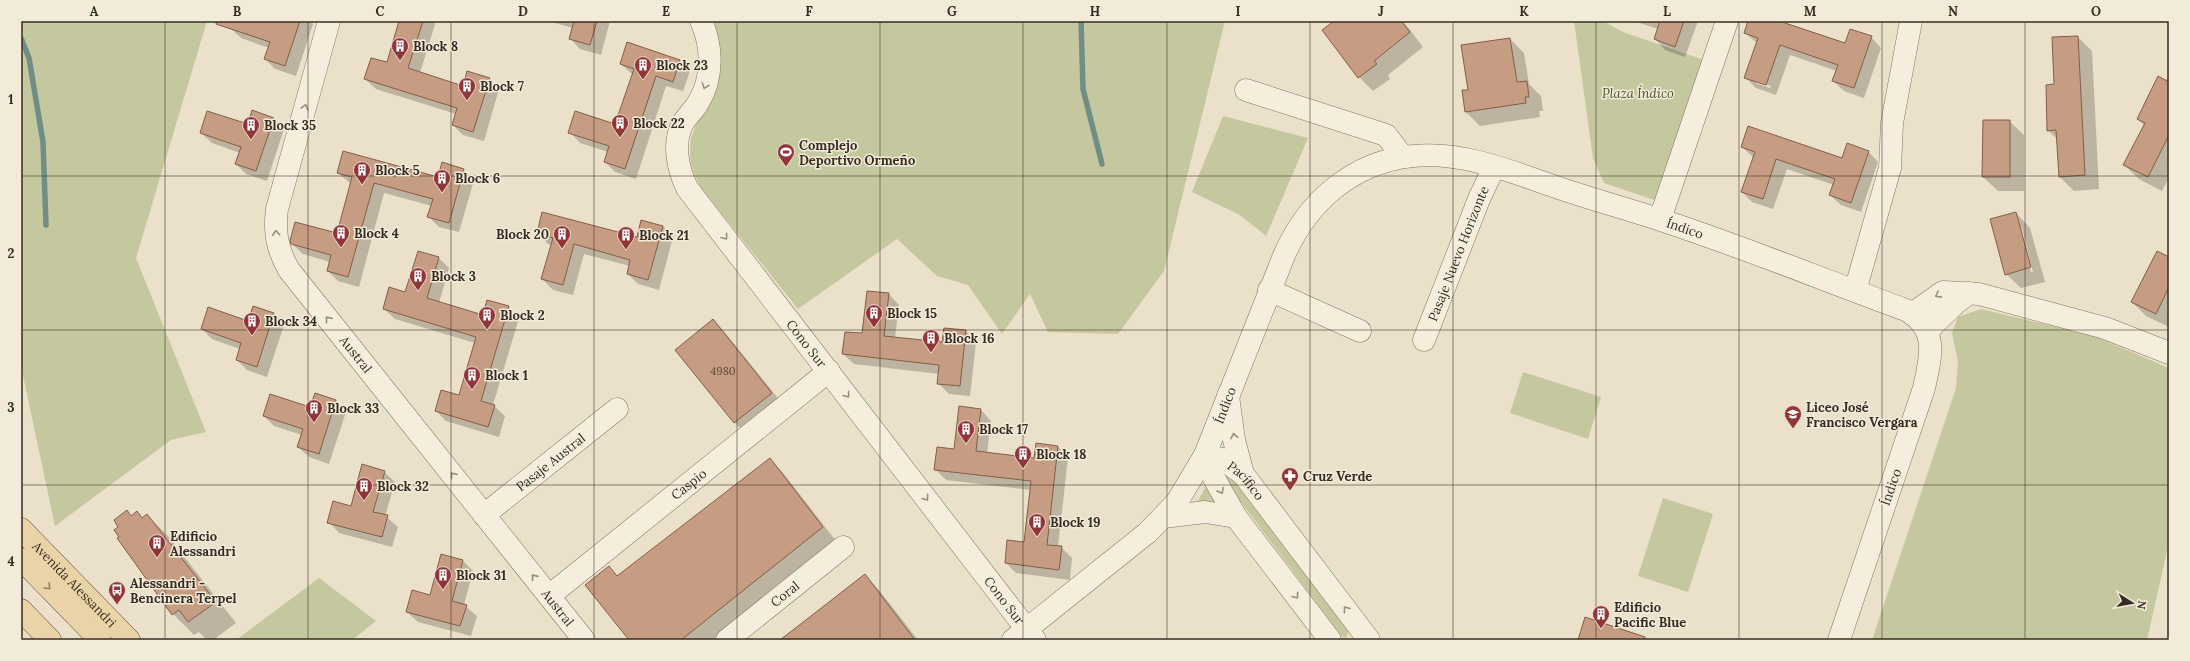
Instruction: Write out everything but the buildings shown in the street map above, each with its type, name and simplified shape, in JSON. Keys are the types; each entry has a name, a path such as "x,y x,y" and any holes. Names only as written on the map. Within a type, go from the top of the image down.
{"main road":[{"name":"Avenida Alessandri","path":"21,528 129,640"},
{"name":"Avenida Alessandri","path":"21,559 100,640"},
{"path":"21,610 50,640"}],"street":[{"name":"Austral","path":"329,21 277,209 275,223 278,249 289,270 584,640"},
{"name":"Cono Sur","path":"701,21 708,41 710,66 704,91 698,103 683,123 678,137 677,152 683,178 694,197 829,371 1025,636"},
{"name":"Índico","path":"1660,220 1726,21"},
{"path":"1855,291 1890,168 1892,123 1911,21"},
{"path":"1246,90 1386,135 1403,157"},
{"name":"Índico","path":"1025,636 1147,533 1177,502 1205,455 1227,395 1290,240 1299,225 1321,198 1335,186 1365,168 1403,157 1435,155 1455,157 1494,168 1660,220 1855,291 1912,314 1927,331 1931,352 1924,388 1839,640"},
{"name":"Pasaje Nuevo Horizonte","path":"1424,340 1476,207 1494,168"},
{"path":"1269,290 1360,332"},
{"path":"1912,314 1943,292 1979,294 2105,328 2169,353"},
{"path":"1927,331 1956,303 1969,293"},
{"name":"Caspio","path":"549,596 829,371"},
{"path":"1227,395 1234,440 1243,474"},
{"name":"Pasaje Austral","path":"484,515 617,409"},
{"name":"Pacífico","path":"1205,455 1222,459 1243,474 1369,640"},
{"name":"Pacífico","path":"1205,455 1211,473 1236,517 1330,640"},
{"path":"1163,517 1205,512 1236,517"},
{"name":"Coral","path":"727,640 843,547"}],"green space":[{"path":"21,21 207,21 136,258 206,432 171,440 55,526 21,366"},
{"path":"714,21 1225,21 1164,271 1118,334 1048,332 1030,294 1002,334 968,285 937,276 897,239 798,309 702,189 693,171 690,152 691,138 697,122 716,84 721,62 720,48"},
{"name":"Plaza Índico","path":"1574,21 1603,21 1623,32 1704,60 1657,201 1604,183 1593,158"},
{"path":"1223,116 1308,138 1266,236 1240,215 1192,192"},
{"path":"1981,309 2094,336 2169,368 2169,542 2147,640 1872,640 1956,388 1958,362 1952,333 1958,317"},
{"path":"1523,372 1601,397 1588,439 1510,413"},
{"path":"1223,467 1349,631 1346,638 1342,637 1217,470"},
{"path":"1208,482 1221,503 1198,501"},
{"path":"1663,498 1713,514 1688,592 1638,576"},
{"path":"319,578 376,621 352,640 236,640"}],"waterway":[{"path":"1081,21 1083,89 1102,164"},
{"path":"21,38 29,58 43,142 46,225"}],"place":[{"name":"Block 8","path":"400,61"},
{"name":"Block 23","path":"643,80"},
{"name":"Block 7","path":"467,101"},
{"name":"Block 22","path":"620,138"},
{"name":"Block 35","path":"251,140"},
{"name":"Complejo Deportivo Ormeño","path":"786,167"},
{"name":"Block 5","path":"362,185"},
{"name":"Block 6","path":"442,193"},
{"name":"Block 4","path":"341,248"},
{"name":"Block 20","path":"562,249"},
{"name":"Block 21","path":"626,250"},
{"name":"Block 3","path":"418,291"},
{"name":"Block 15","path":"874,328"},
{"name":"Block 2","path":"487,330"},
{"name":"Block 34","path":"252,336"},
{"name":"Block 16","path":"931,353"},
{"name":"Block 1","path":"472,390"},
{"name":"Block 33","path":"314,423"},
{"name":"Liceo José Francisco Vergara","path":"1793,429"},
{"name":"Block 17","path":"966,444"},
{"name":"Block 18","path":"1023,469"},
{"name":"Cruz Verde","path":"1290,491"},
{"name":"Block 32","path":"364,501"},
{"name":"Block 19","path":"1037,537"},
{"name":"Edificio Alessandri","path":"157,558"},
{"name":"Block 31","path":"443,590"},
{"name":"Alessandri - Bencinera Terpel","path":"117,605"},
{"name":"Edificio Pacific Blue","path":"1601,629"}]}
